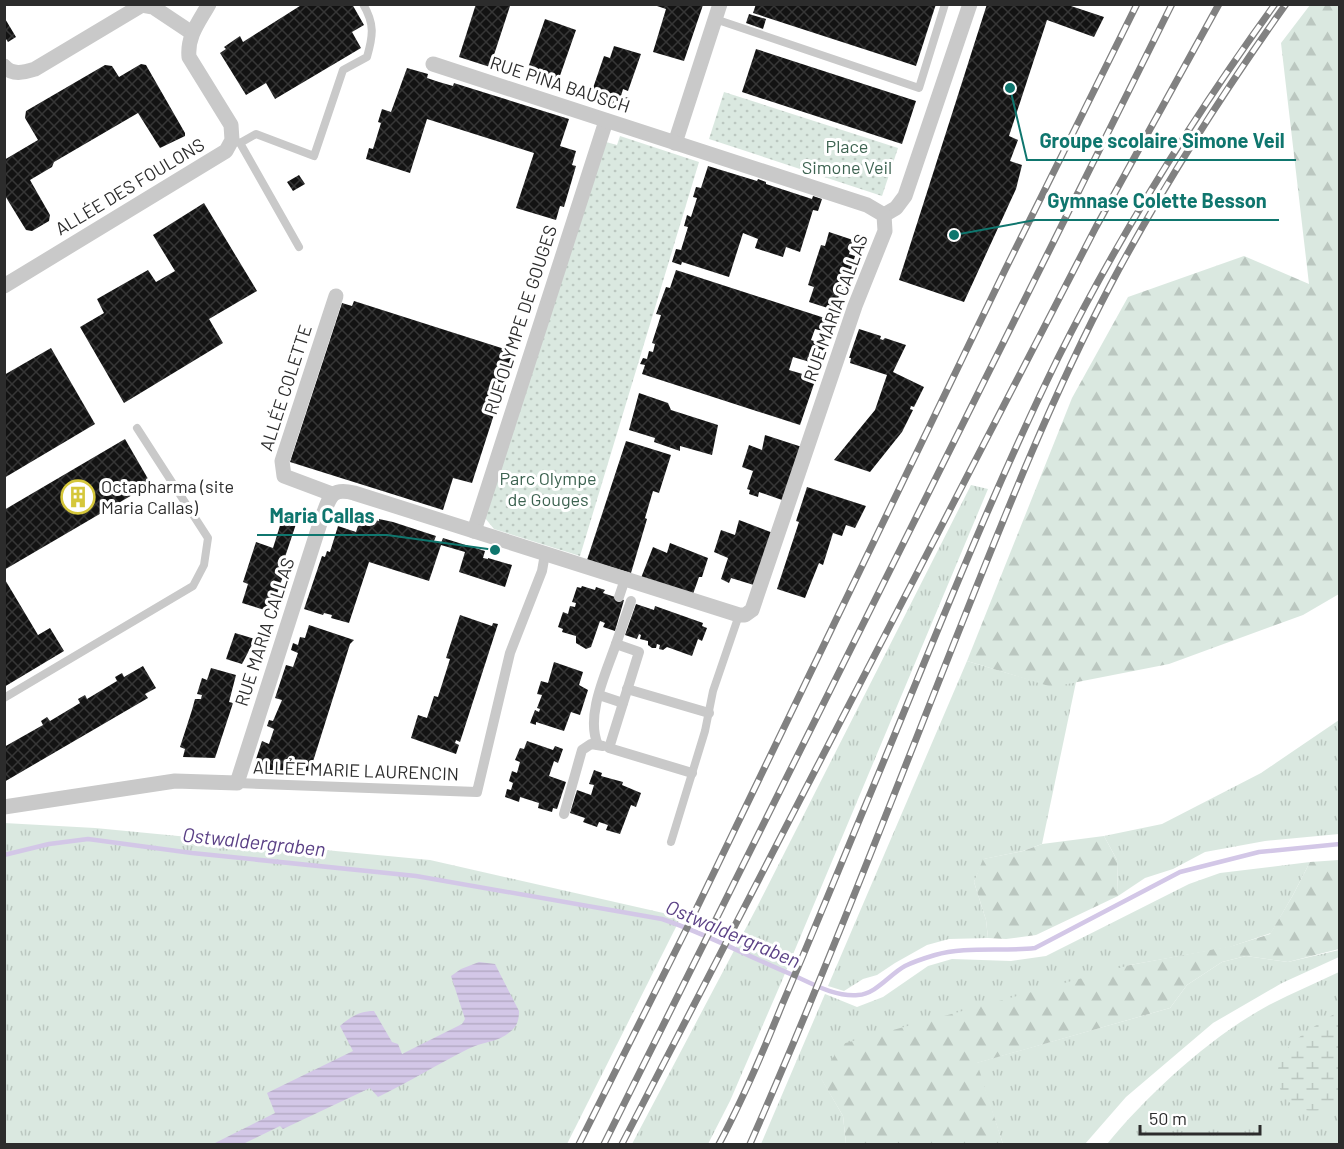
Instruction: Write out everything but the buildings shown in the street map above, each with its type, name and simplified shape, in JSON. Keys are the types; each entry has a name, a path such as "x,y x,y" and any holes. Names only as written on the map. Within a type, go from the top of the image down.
{"street":[{"name":"ALLÉE DES FOULONS","path":"4,285 215,159 236,142 231,125 189,57 188,44 192,33 209,4"},
{"path":"884,215 896,208 905,196 970,4"},
{"path":"4,66 22,73 35,69 142,5 153,7 192,33"},
{"path":"675,143 718,12"},
{"name":"RUE PINA BAUSCH","path":"433,64 675,143"},
{"name":"RUE OLYMPE DE GOUGES","path":"474,531 606,121"},
{"name":"RUE MARIA CALLAS","path":"675,143 867,205 884,215 885,231 855,306 752,610 745,615 739,615"},
{"name":"ALLÉE COLETTE","path":"332,494 284,476 282,461 336,296"},
{"path":"332,494 345,490 739,615"},
{"name":"RUE MARIA CALLAS","path":"237,783 322,518 332,494"},
{"name":"ALLÉE MARIE LAURENCIN","path":"237,783 477,792 510,653 542,571 545,554"},
{"path":"619,597 625,579"},
{"path":"604,746 594,735 593,725 599,695 631,601"},
{"path":"604,746 623,703 639,652 616,644"},
{"path":"627,689 709,713"},
{"path":"599,695 623,703"},
{"path":"564,814 582,750 591,744 692,773"},
{"path":"4,807 175,781 237,783"}],"lane":[{"path":"299,247 236,142 256,134 314,156 343,70 367,57 373,23 363,4"},
{"path":"718,12 919,88 945,4"},
{"path":"4,698 194,586 204,564 208,538 137,428"},
{"name":"RUE MARIA CALLAS","path":"671,842 709,713 713,691 739,615"}],"green space":[{"path":"1310,5 1339,5 1339,594 1303,615 1169,664 1052,687 967,661 1072,398 1128,297 1244,256 1309,284 1281,43"},
{"name":"Place Simone Veil","path":"724,92 898,148 882,196 709,139"},
{"name":"Parc Olympe de Gouges","path":"620,136 699,162 580,556 494,529 485,518 606,142 617,145"},
{"path":"971,485 988,489 781,983 730,1101 708,1144 632,1144 757,907"},
{"path":"967,661 1051,686 1076,682 1042,844 1023,851 984,859 974,882 986,920 988,938 949,939 927,945 877,975 863,979 844,991 828,986"},
{"path":"1339,720 1339,834 1265,841 1205,852 1173,869 1145,878 1118,896 1117,860 1104,836 1162,824 1261,773"},
{"path":"4,823 95,828 430,860 681,917 567,1144 5,1144"},
{"path":"1104,836 1117,860 1118,896 1036,935 1006,939 988,938 986,920 974,882 983,859 1023,851 1042,844"},
{"path":"1339,860 1339,949 1288,962 1246,956 1222,962 1187,985 1170,1008 977,1063 1003,1144 846,1144 843,1116 820,1077 842,1044 1130,965 1232,946 1270,934 1310,862"},
{"path":"1310,862 1271,933 1230,947 1130,965 821,1078 843,1116 846,1144 761,1144 825,994 857,1007 883,997 928,966 952,959 1011,961 1046,956 1189,884 1220,873"},
{"path":"1339,950 1339,957 1282,983 1213,1023 1126,1097 1085,1144 1003,1144 976,1063 1170,1008 1187,985 1222,962 1246,956 1288,962"},
{"path":"1339,972 1339,1144 1107,1144 1161,1086 1225,1033 1269,1005"},
{"path":"1339,1011 1339,1106 1318,1110 1298,1108 1285,1098 1281,1091 1278,1076 1280,1060 1294,1041"}],"shaded area":[{"path":"479,962 495,964 519,1011 516,1024 509,1033 474,1046 378,1097 370,1088 283,1129 280,1126 243,1144 213,1144 275,1113 267,1093 353,1051 340,1026 355,1015 374,1011 392,1042 398,1044 402,1054 462,1024 465,1019 451,976"}],"waterway":[{"name":"Ostwaldergraben","path":"4,855 49,844 88,839 192,853 416,876 662,919 824,989 841,994 858,995 871,991 905,966 935,955 971,950 1035,948 1180,872 1259,852 1340,844"}],"railway":[{"path":"579,1144 690,922 1005,270 1137,4"},
{"path":"604,1144 1172,4"},
{"path":"622,1144 1096,227 1219,4"},
{"path":"719,1144 768,1040 980,528 1058,358 1159,176 1275,4"},
{"path":"750,1144 830,954 1012,500 1089,326 1172,176 1216,106 1286,4"}],"place":[{"name":"Groupe scolaire Simone Veil","path":"1010,88"},
{"name":"Gymnase Colette Besson","path":"954,235"},
{"name":"Octapharma (site Maria Callas)","path":"78,497"},
{"name":"Maria Callas","path":"495,550"}]}
